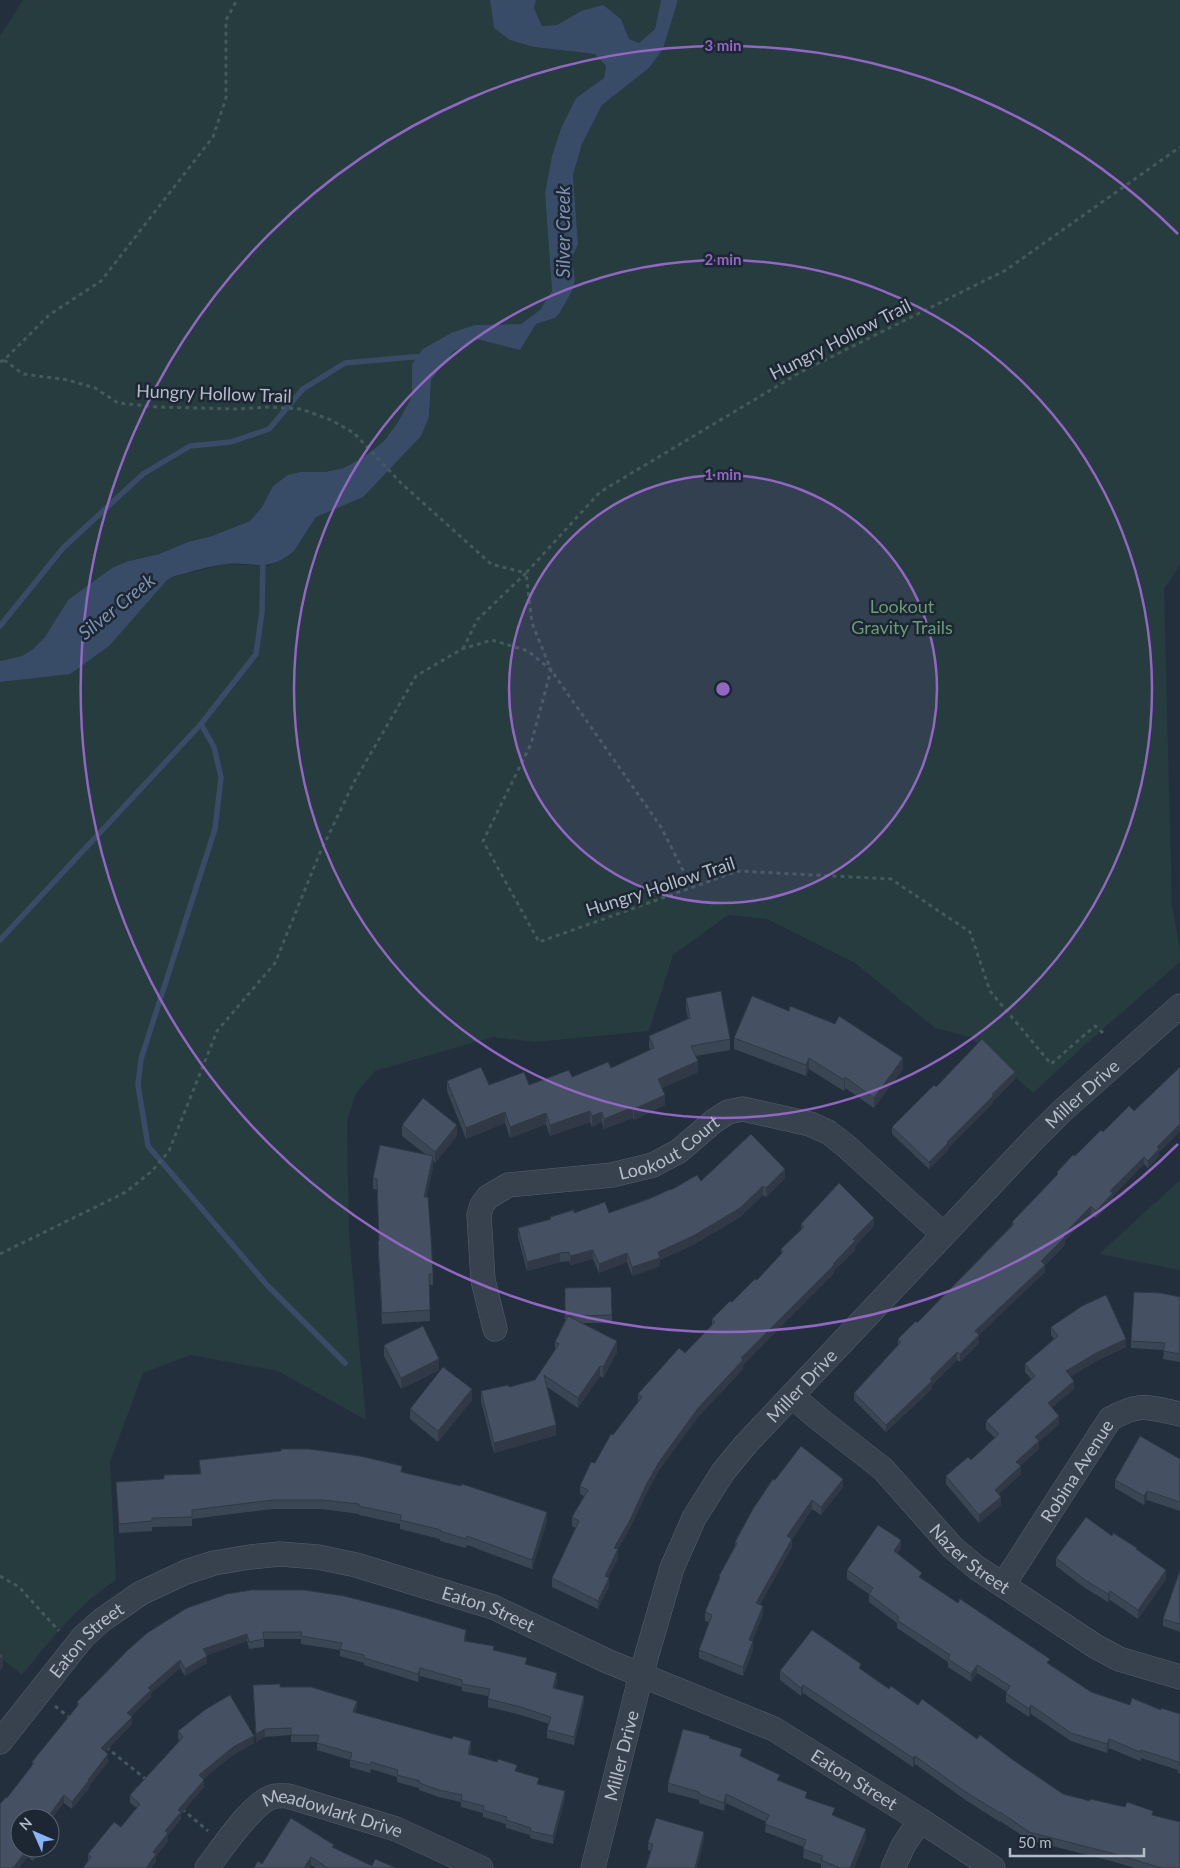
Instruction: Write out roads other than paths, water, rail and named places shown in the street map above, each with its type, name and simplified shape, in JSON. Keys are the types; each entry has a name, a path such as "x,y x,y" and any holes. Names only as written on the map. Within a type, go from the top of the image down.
{"street":[{"name":"Miller Drive","path":"593,1868 641,1675 672,1568 694,1518 723,1472 746,1444 1062,1110 1180,1006"},
{"name":"Lookout Court","path":"495,1328 483,1280 479,1215 482,1205 488,1196 508,1185 612,1175 653,1165 679,1151 714,1121 728,1112 743,1109 760,1112 810,1124 828,1132 943,1234"},
{"name":"Nazer Street","path":"792,1396 883,1469 952,1547 977,1568 1095,1646 1120,1659 1180,1677"},
{"name":"Robina Avenue","path":"1003,1585 1110,1419 1128,1409 1141,1406 1180,1414"},
{"name":"Eaton Street","path":"0,1742 83,1637 102,1620 141,1593 186,1572 214,1563 280,1554 318,1557 365,1568 493,1607 641,1675 774,1729 920,1820 992,1868"},
{"name":"Meadowlark Drive","path":"207,1868 251,1812 261,1803 273,1796 288,1796 396,1829 481,1868"},
{"path":"893,1868 903,1846 920,1820"}],"water":[{"name":"Silver Creek","path":"490,0 536,0 534,8 542,26 557,25 581,11 603,5 621,19 629,39 639,43 655,29 661,0 678,0 663,49 649,68 602,105 582,144 573,175 578,244 572,258 575,280 572,291 559,314 555,318 536,324 520,350 476,339 453,352 431,380 429,417 421,436 363,497 316,517 294,551 284,558 261,565 219,565 172,577 167,580 109,646 70,674 0,682 0,661 22,656 32,650 45,637 68,600 112,568 129,561 159,554 188,542 212,536 250,521 262,507 273,486 288,475 300,472 325,472 344,468 365,456 384,441 398,422 410,400 412,394 412,364 423,349 451,333 475,325 521,324 540,310 552,291 545,193 552,156 561,128 576,98 604,78 606,66 595,54 534,47 510,40 494,28"}],"waterway":[{"path":"0,626 63,548 143,474 190,446 231,442 269,429 303,389 345,363 424,357"},
{"path":"0,940 201,724 256,654 262,612 263,558"},
{"path":"201,724 214,747 221,777 215,829 141,1059 138,1085 148,1146 267,1285 345,1363"}],"park label":[{"name":"Lookout Gravity Trails","path":"902,616"}]}
